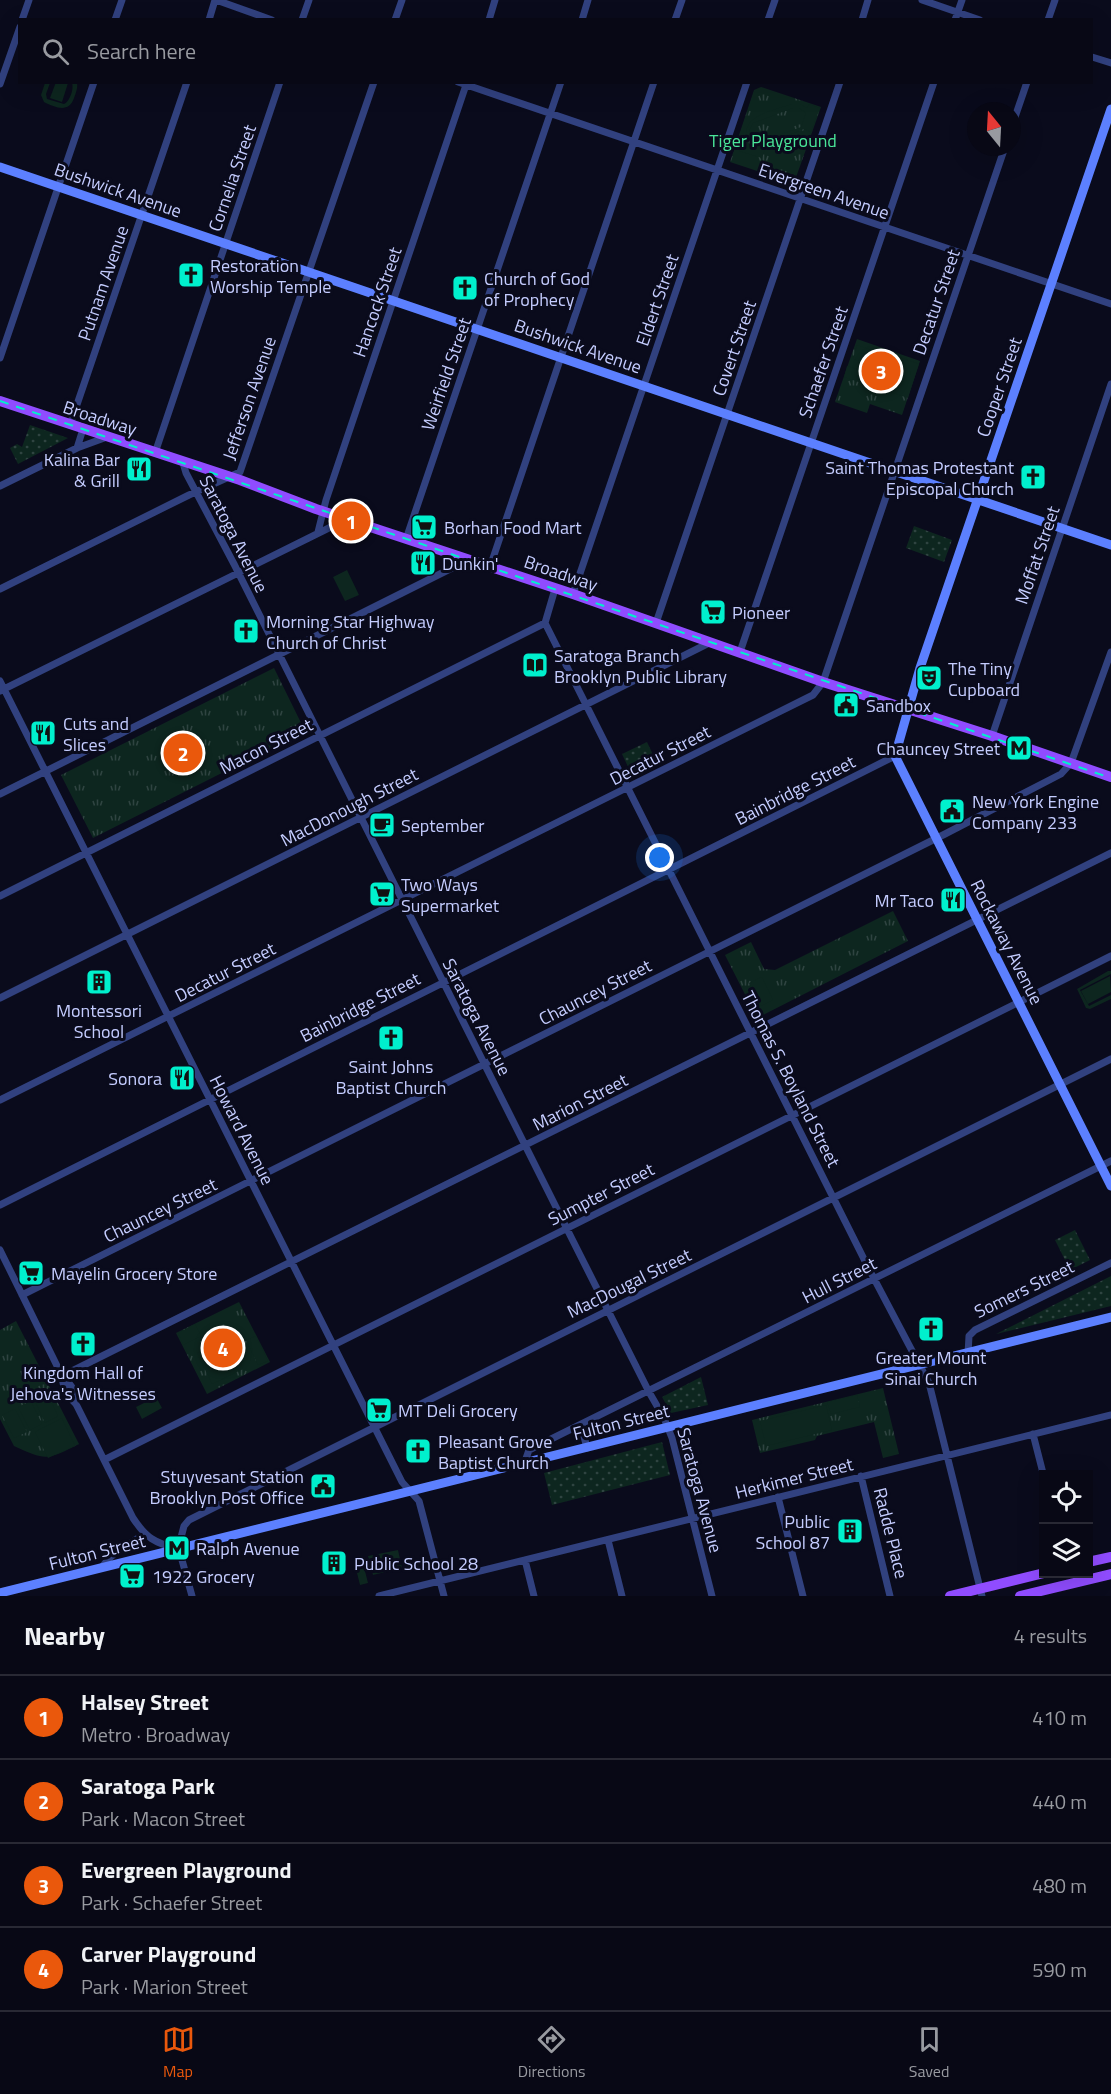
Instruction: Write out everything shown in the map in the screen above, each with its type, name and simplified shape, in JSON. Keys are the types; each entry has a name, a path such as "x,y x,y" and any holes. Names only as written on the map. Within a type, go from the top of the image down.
{"main road":[{"name":"Cooper Street","path":"908,709 1111,109"},
{"name":"Bushwick Avenue","path":"0,167 1111,545"},
{"name":"Broadway","path":"0,401 573,594 823,682 1111,777"},
{"path":"895,756 908,709"},
{"name":"Rockaway Avenue","path":"895,756 1111,1186"},
{"name":"Fulton Street","path":"0,1593 1111,1317"},
{"path":"1093,1561 1111,1557"},
{"path":"1020,1596 1111,1574"},
{"path":"950,1596 981,1592 1039,1575"}],"street":[{"path":"23,18 29,0"},
{"path":"116,18 122,0"},
{"path":"210,18 216,0 267,18"},
{"path":"303,18 309,0"},
{"path":"396,18 402,0"},
{"path":"490,18 495,0"},
{"path":"583,18 588,0"},
{"path":"676,18 682,0"},
{"path":"769,18 775,0"},
{"path":"863,18 868,0"},
{"path":"922,0 956,16 962,0"},
{"path":"1049,18 1055,0"},
{"path":"0,84 18,33"},
{"path":"1093,57 1111,63"},
{"path":"0,358 93,84"},
{"name":"Putnam Avenue","path":"70,425 186,84"},
{"name":"Cornelia Street","path":"155,453 279,84"},
{"name":"Jefferson Avenue","path":"0,589 240,472 373,84"},
{"name":"Hancock Street","path":"318,532 464,84"},
{"name":"Evergreen Avenue","path":"467,84 1111,304"},
{"name":"Weirfield Street","path":"406,539 560,84"},
{"path":"490,567 653,84"},
{"name":"Eldert Street","path":"573,594 746,84"},
{"name":"Covert Street","path":"656,623 839,84"},
{"name":"Schaefer Street","path":"740,652 933,84"},
{"path":"1020,102 1026,84"},
{"name":"Decatur Street","path":"0,1100 813,695 823,682 1002,156"},
{"name":"Moffat Street","path":"992,736 1111,384"},
{"path":"77,448 83,429"},
{"path":"0,486 77,448 107,437"},
{"name":"Saratoga Avenue","path":"183,463 648,1392 668,1427 712,1596"},
{"path":"2,690 347,519"},
{"path":"0,794 468,560"},
{"path":"545,623 555,589"},
{"name":"Thomas S. Boyland Street","path":"545,623 874,1279 929,1383 981,1592"},
{"name":"Macon Street","path":"0,896 545,623"},
{"name":"MacDonough Street","path":"0,998 711,642"},
{"path":"1071,764 1111,652"},
{"name":"Howard Avenue","path":"0,681 2,690 45,771 402,1482 419,1501 444,1596"},
{"name":"Bainbridge Street","path":"0,1205 895,756"},
{"name":"Chauncey Street","path":"22,1295 937,838 1062,774 1071,764"},
{"name":"Marion Street","path":"63,1376 1111,853"},
{"name":"Sumpter Street","path":"104,1460 1111,956"},
{"name":"MacDougal Street","path":"178,1550 184,1526 189,1520 1111,1059"},
{"name":"Hull Street","path":"524,1464 529,1450 1111,1161"},
{"path":"0,1250 63,1376 63,1387 76,1404 144,1534 159,1544 178,1550 192,1596"},
{"name":"Somers Street","path":"969,1354 969,1336 979,1327 1111,1263"},
{"name":"Herkimer Street","path":"379,1596 1111,1415"},
{"path":"581,1425 586,1448"},
{"path":"1033,1434 1042,1470"},
{"name":"Radde Place","path":"861,1476 890,1596"},
{"path":"778,1497 803,1596"},
{"path":"101,1568 118,1549 144,1534"},
{"path":"608,1540 622,1596"},
{"path":"525,1560 534,1596"}],"green space":[{"path":"45,84 50,84 46,94 47,99 64,104 71,95 72,84 77,84 77,90 69,106 62,108 53,106 44,102 41,95"},
{"path":"55,84 68,84 62,102 50,98"},
{"name":"Tiger Playground","path":"761,87 821,107 794,183 730,162 754,90"},
{"path":"792,104 800,104 807,108 809,104 820,108 811,132 804,129 764,145 757,145 765,149 762,158 739,151 742,141 754,145 746,135 751,122 763,114","holes":["793,108 799,108 806,113 801,127 763,141 752,138 749,131 753,123"]},
{"path":"857,339 920,361 902,415 870,404 867,413 835,402"},
{"path":"857,345 881,353 877,367 853,359"},
{"path":"888,353 919,364 908,398 876,387"},
{"path":"847,366 876,375 873,387 844,377"},
{"path":"30,425 68,438 18,464 10,448 17,444 22,447"},
{"path":"914,526 952,540 944,562 906,548"},
{"path":"347,570 359,595 345,601 333,577"},
{"path":"274,668 305,731 93,838 61,775"},
{"path":"647,742 656,761 631,773 622,754"},
{"path":"893,911 908,941 757,1018 725,955 751,942 764,969 775,970"},
{"path":"1111,971 1111,974 1080,990 1089,1006 1111,995 1111,999 1090,1009 1086,1008 1077,989"},
{"path":"1110,976 1111,992 1088,1004 1081,991"},
{"path":"762,977 773,1000 761,1006 749,983"},
{"path":"1075,1230 1090,1260 1070,1270 1055,1240"},
{"path":"1111,1276 1111,1306 996,1334"},
{"path":"239,1302 270,1362 207,1394 176,1333"},
{"path":"16,1321 79,1444 53,1456 41,1456 14,1446 0,1419 0,1330"},
{"path":"195,1324 201,1336 183,1345 178,1333"},
{"path":"256,1336 268,1361 258,1365 246,1340"},
{"path":"221,1344 235,1352 243,1369 212,1384 197,1353 213,1345"},
{"path":"701,1377 708,1405 671,1413 662,1397"},
{"path":"883,1388 899,1454 883,1458 874,1422 817,1436 815,1440 760,1453 752,1420"},
{"path":"47,1393 58,1416 45,1423 34,1399"},
{"path":"857,1395 860,1407 831,1414 827,1402"},
{"path":"156,1397 162,1408 142,1419 136,1407"},
{"path":"31,1401 42,1424 30,1430 18,1407"},
{"path":"826,1405 832,1430 766,1446 760,1421"},
{"path":"15,1409 27,1432 14,1438 2,1415"},
{"path":"62,1418 75,1446 48,1458 35,1432"},
{"path":"662,1442 670,1475 552,1505 544,1473"},
{"path":"398,1550 402,1568 373,1575 368,1556"},
{"path":"361,1555 368,1583 360,1585 353,1557"}],"railway":[{"path":"0,401 1111,778"}],"place":[{"name":"Restoration Worship Temple","path":"191,275"},
{"name":"Church of God of Prophecy","path":"465,288"},
{"name":"Evergreen Playground","path":"881,371"},
{"name":"Kalina Bar & Grill","path":"139,469"},
{"name":"Saint Thomas Protestant Episcopal Church","path":"1033,477"},
{"name":"Halsey Street","path":"351,521"},
{"name":"Borhan Food Mart","path":"424,527"},
{"name":"Dunkin'","path":"423,563"},
{"name":"Pioneer","path":"713,612"},
{"name":"Morning Star Highway Church of Christ","path":"246,631"},
{"name":"Saratoga Branch Brooklyn Public Library","path":"535,665"},
{"name":"The Tiny Cupboard","path":"929,678"},
{"name":"Sandbox","path":"846,705"},
{"name":"Cuts and Slices","path":"43,733"},
{"name":"Chauncey Street","path":"1019,748"},
{"name":"Saratoga Park","path":"183,753"},
{"name":"New York Engine Company 233","path":"952,811"},
{"name":"September","path":"382,825"},
{"name":"Two Ways Supermarket","path":"382,894"},
{"name":"Mr Taco","path":"953,900"},
{"name":"Montessori School","path":"99,982"},
{"name":"Saint Johns Baptist Church","path":"391,1038"},
{"name":"Sonora","path":"182,1078"},
{"name":"Mayelin Grocery Store","path":"31,1273"},
{"name":"Greater Mount Sinai Church","path":"931,1329"},
{"name":"Kingdom Hall of Jehova's Witnesses","path":"83,1344"},
{"name":"Carver Playground","path":"223,1348"},
{"name":"MT Deli Grocery","path":"379,1410"},
{"name":"Pleasant Grove Baptist Church","path":"418,1451"},
{"name":"Stuyvesant Station Brooklyn Post Office","path":"323,1486"},
{"name":"Public School 87","path":"850,1531"},
{"name":"Ralph Avenue","path":"177,1548"},
{"name":"Public School 28","path":"334,1563"},
{"name":"1922 Grocery","path":"132,1576"}]}
